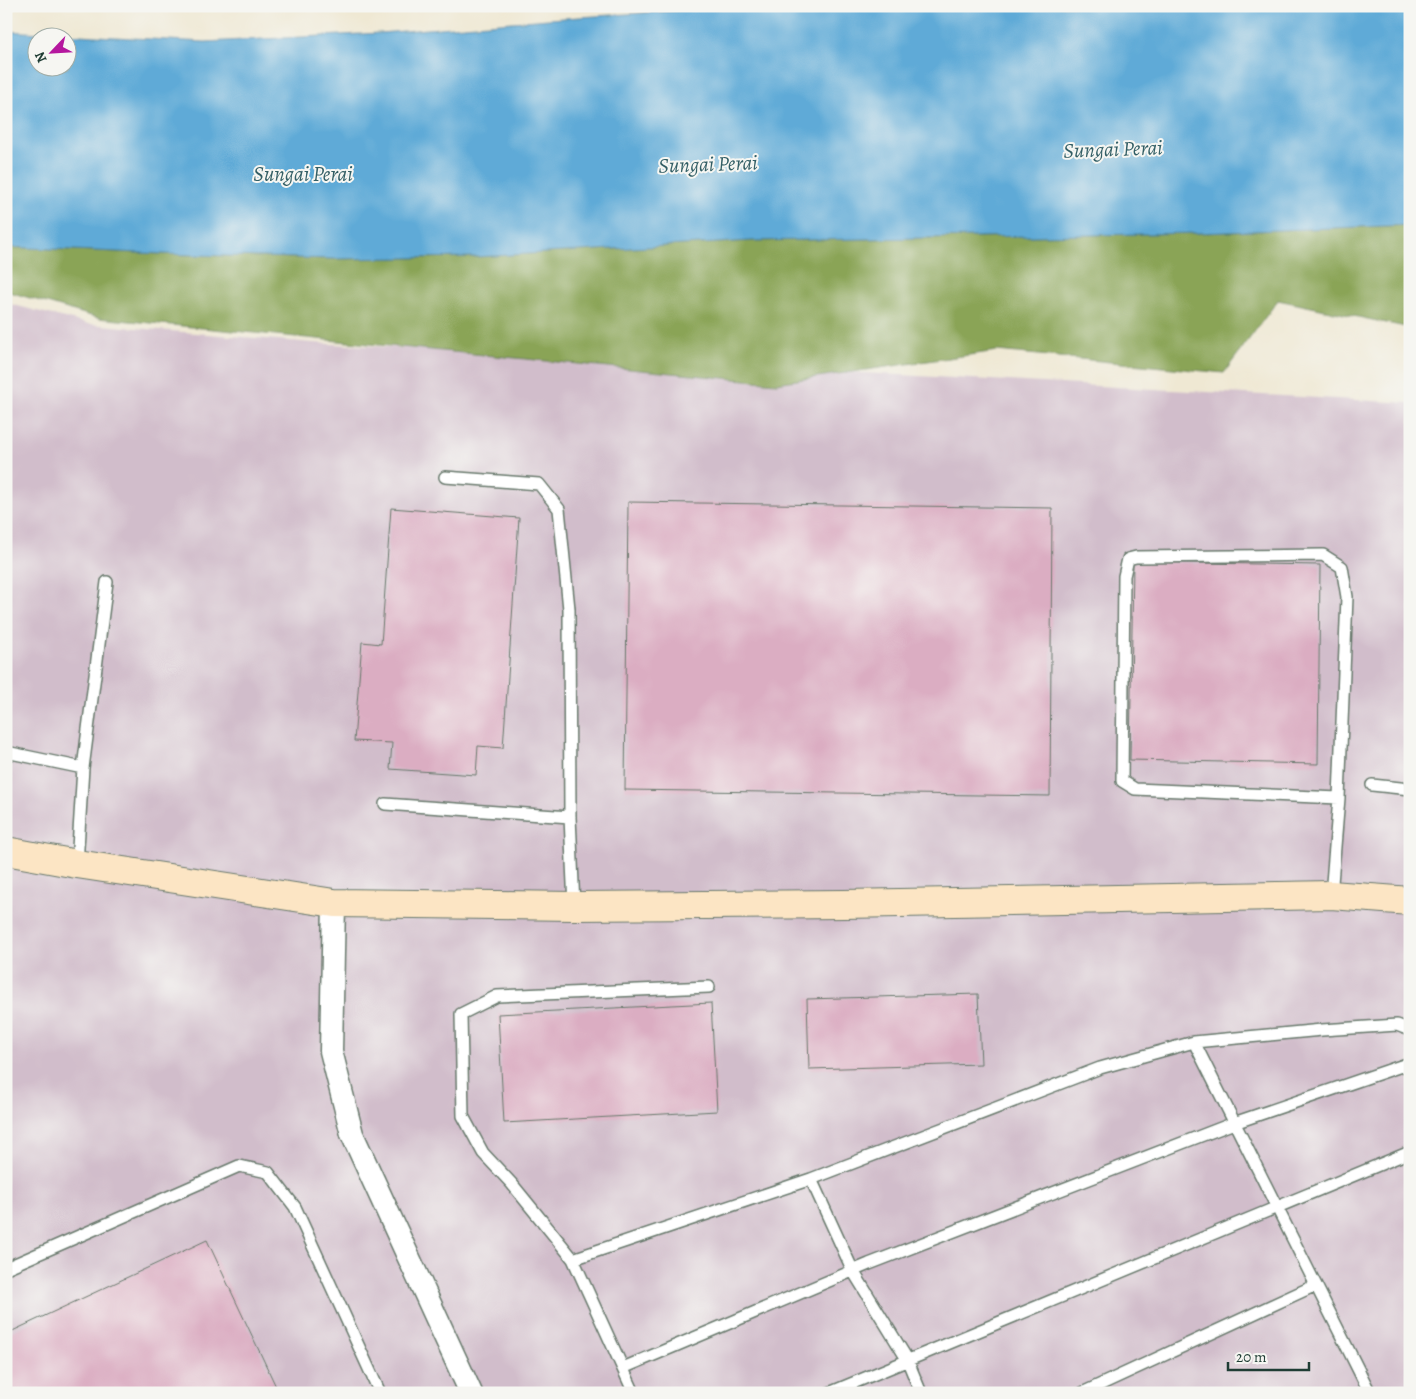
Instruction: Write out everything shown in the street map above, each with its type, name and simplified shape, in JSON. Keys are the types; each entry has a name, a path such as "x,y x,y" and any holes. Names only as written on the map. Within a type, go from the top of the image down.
{"main road":[{"path":"6,851 77,864 334,903 574,906 844,904 1331,895 1410,901"}],"street":[{"path":"334,903 331,1051 352,1134 472,1393"}],"lane":[{"path":"445,477 539,484 559,509 569,609 570,817 574,906"},
{"path":"1331,895 1339,798 1347,597 1342,567 1322,555 1136,557 1128,559 1124,576 1122,780 1135,789 1339,798"},
{"path":"77,864 83,768 107,582"},
{"path":"6,752 83,768"},
{"path":"1372,785 1410,789"},
{"path":"385,804 570,817"},
{"path":"634,1393 573,1258 512,1184 483,1153 463,1116 461,1014 497,996 708,987"},
{"path":"573,1258 811,1179 1100,1068 1194,1042 1397,1025 1410,1030"},
{"path":"1194,1042 1370,1393"},
{"path":"623,1368 853,1271 1234,1123 1410,1063"},
{"path":"829,1393 906,1359 1410,1152"},
{"path":"6,1268 239,1166 268,1172 295,1207 380,1393"},
{"path":"811,1179 853,1271 906,1359 921,1393"},
{"path":"1082,1393 1316,1285"}],"shaded area":[{"path":"6,303 88,324 313,343 1410,403 1410,1393 6,1393"}],"green space":[{"path":"1410,225 1410,328 1278,300 1224,373 997,351 776,383 98,318 6,291 6,247 332,259 475,257 751,241 1201,233"}],"water":[{"name":"Sungai Perai","path":"753,6 1410,6 1410,225 1201,233 751,241 475,257 332,259 6,247 6,31 28,32 28,78 78,78 78,35 205,42 380,33 548,19"}],"building":[{"path":"628,502 1052,508 1050,796 625,790"},
{"path":"391,508 519,518 503,748 478,746 476,775 390,769 392,743 354,741 362,642 381,644"},
{"path":"1133,562 1320,565 1318,764 1130,760"},
{"path":"978,994 981,1064 809,1069 807,999"},
{"path":"711,1003 717,1111 504,1123 498,1014"},
{"path":"207,1240 279,1393 6,1393 6,1334"}]}
